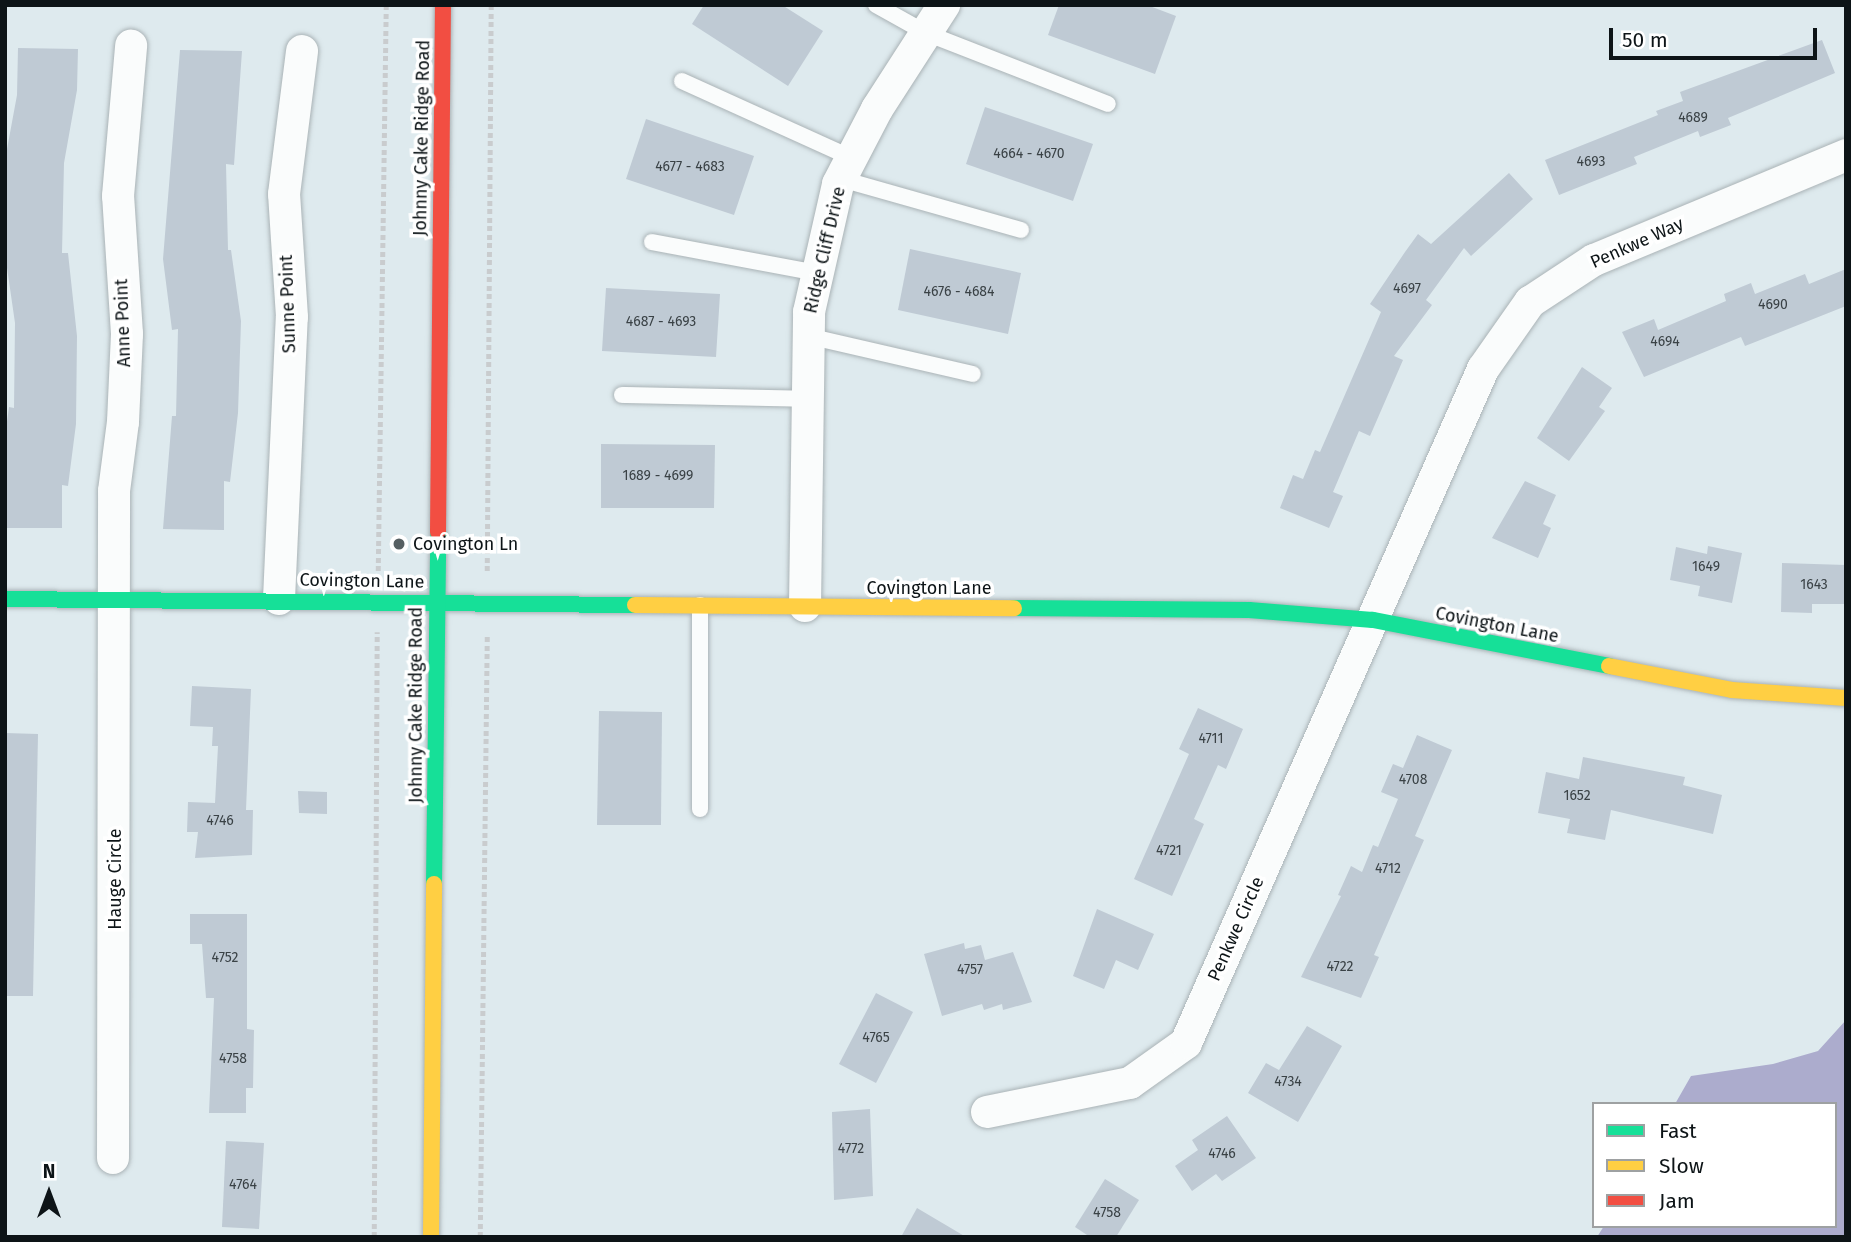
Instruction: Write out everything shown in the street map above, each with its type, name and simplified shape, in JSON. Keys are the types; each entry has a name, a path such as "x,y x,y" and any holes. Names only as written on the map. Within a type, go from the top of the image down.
{"street":[{"name":"Johnny Cake Ridge Road","path":"431,1237 443,5"},
{"name":"Ridge Cliff Drive","path":"805,607 808,336 818,272 846,169 944,5"},
{"name":"Anne Point","path":"118,600 114,491 123,422 127,334 118,196 131,46"},
{"name":"Sunne Point","path":"279,600 292,317 284,194 302,51"},
{"name":"Penkwe Way","path":"1373,620 1483,369 1530,302 1594,260 1846,155"},
{"name":"Covington Lane","path":"5,599 1249,610 1373,620 1732,690 1846,698"},
{"name":"Hauge Circle","path":"113,1158 118,600"},
{"name":"Penkwe Circle","path":"987,1112 1130,1083 1186,1043 1373,620"}],"lane":[{"path":"876,5 926,33 1108,104"},
{"path":"682,81 846,169 1021,230"},
{"path":"652,242 818,272"},
{"path":"808,336 973,374"},
{"path":"622,395 808,399"},
{"path":"700,605 700,809"}],"water":[{"path":"1846,1020 1846,1237 1597,1237 1603,1228 1837,1228 1837,1102 1676,1102 1691,1076 1773,1064 1818,1051"}],"building":[{"path":"704,5 782,5 823,31 788,86 692,24"},
{"path":"1059,5 1147,5 1176,16 1155,74 1048,35"},
{"path":"1822,40 1835,73 1728,118 1731,125 1700,137 1698,131 1634,157 1637,164 1559,195 1545,160 1658,115 1656,111 1683,101 1680,92"},
{"path":"18,48 78,49 77,90 64,163 62,253 68,253 77,336 76,424 68,486 62,485 62,528 5,528 5,436 9,407 14,408 15,323 5,254 5,160 17,95"},
{"path":"180,50 242,51 234,165 226,164 228,250 231,250 241,321 238,413 230,482 224,481 224,530 163,529 172,416 176,416 178,329 172,330 163,259"},
{"path":"985,107 1093,144 1073,201 966,164"},
{"path":"646,119 754,156 734,215 626,179"},
{"path":"1509,173 1533,199 1471,256 1464,248 1426,300 1432,305 1394,356 1403,360 1370,436 1359,431 1333,492 1343,496 1329,528 1280,508 1293,475 1303,479 1315,450 1320,452 1381,312 1370,304 1405,252 1418,234 1431,244"},
{"path":"910,249 1021,273 1008,334 898,310"},
{"path":"1846,269 1846,306 1745,346 1741,337 1644,377 1622,332 1654,319 1658,330 1726,301 1724,294 1751,283 1755,294 1805,274 1809,284"},
{"path":"606,288 720,294 716,357 602,351"},
{"path":"1582,367 1612,388 1599,407 1605,411 1569,461 1537,438"},
{"path":"601,444 715,445 714,508 601,508"},
{"path":"1525,481 1556,495 1543,524 1551,528 1538,558 1492,538"},
{"path":"1708,546 1742,553 1732,603 1698,596 1700,586 1670,580 1676,547 1707,554"},
{"path":"1782,563 1846,565 1846,604 1812,604 1812,613 1781,612"},
{"path":"192,686 251,689 246,810 253,810 252,855 195,858 198,832 187,832 188,802 215,803 218,746 212,746 213,727 190,726"},
{"path":"1198,708 1243,729 1226,769 1218,765 1194,819 1204,824 1172,896 1134,879 1189,754 1179,749"},
{"path":"599,711 662,712 661,825 597,825"},
{"path":"5,733 38,734 33,996 5,996"},
{"path":"1417,735 1452,750 1415,836 1424,840 1374,955 1379,957 1361,998 1301,977 1341,896 1338,895 1351,866 1362,872 1373,845 1378,847 1398,799 1381,792 1393,764 1403,768"},
{"path":"1583,757 1685,777 1683,785 1722,795 1713,834 1611,810 1605,840 1567,833 1570,819 1538,813 1546,772 1579,779"},
{"path":"298,791 327,792 327,814 299,813"},
{"path":"1097,909 1154,934 1138,970 1116,960 1104,989 1073,976"},
{"path":"190,914 247,914 247,1029 254,1030 253,1088 246,1088 246,1113 209,1113 214,998 206,998 202,944 190,944"},
{"path":"964,943 965,949 981,945 985,960 1013,952 1032,1002 1003,1010 1002,1004 984,1010 982,1004 942,1016 924,954"},
{"path":"876,993 913,1012 876,1083 839,1064"},
{"path":"1307,1026 1342,1046 1298,1122 1248,1093 1266,1063 1279,1070"},
{"path":"870,1109 873,1196 834,1200 832,1112"},
{"path":"1227,1116 1256,1158 1222,1181 1216,1174 1192,1191 1175,1166 1198,1150 1192,1140"},
{"path":"226,1141 264,1143 259,1229 222,1227"},
{"path":"1105,1179 1139,1200 1116,1237 1090,1237 1075,1227"},
{"path":"917,1208 966,1237 901,1237"}],"traffic: fast":[{"path":"434,884 438,532"},
{"path":"5,599 635,605"},
{"path":"1014,608 1249,610 1373,620 1609,666"}],"traffic: slow":[{"path":"635,605 1014,608"},
{"path":"1609,666 1732,690 1846,698"},
{"path":"431,1237 434,884"}],"traffic: jam":[{"path":"438,532 443,5"}],"place":[{"name":"Covington Ln","path":"399,544"}]}
